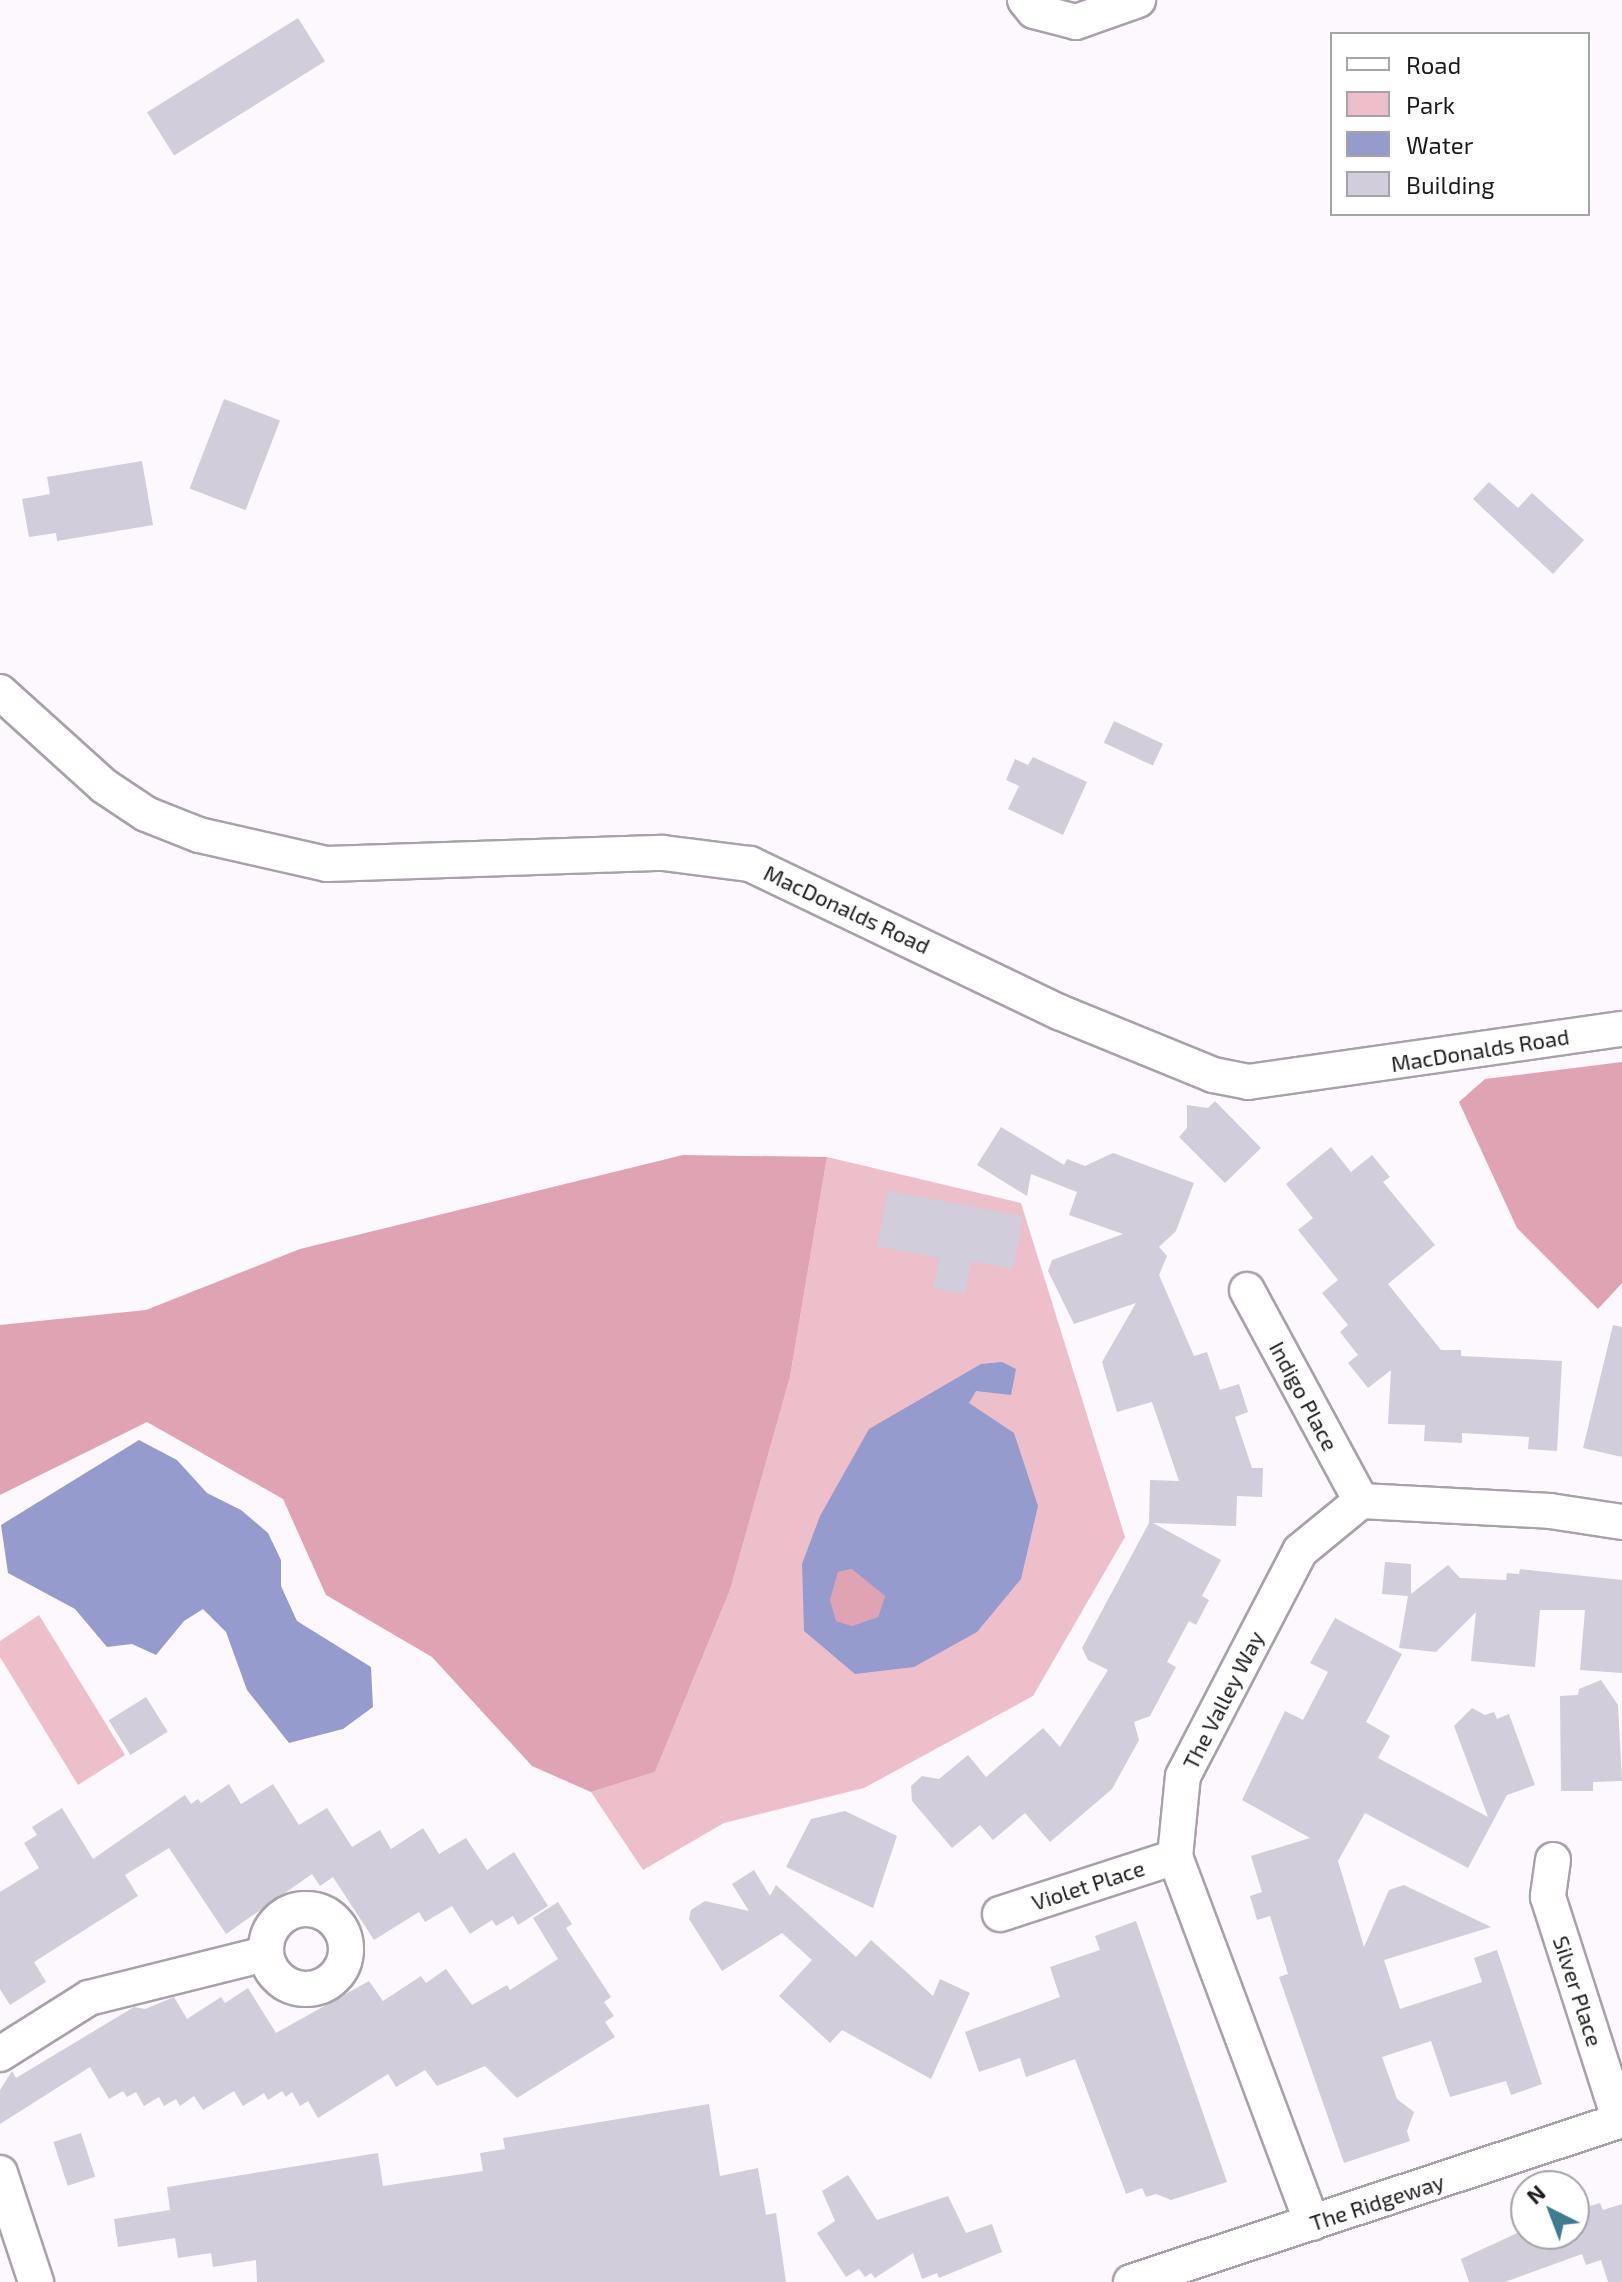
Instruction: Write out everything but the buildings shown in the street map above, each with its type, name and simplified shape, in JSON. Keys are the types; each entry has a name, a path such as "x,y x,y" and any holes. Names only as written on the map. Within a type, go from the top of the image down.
{"street":[{"path":"1025,0 1034,11 1076,22 1138,0"},
{"name":"MacDonalds Road","path":"0,692 104,786 146,814 199,835 327,864 663,853 750,864 1059,1012 1213,1075 1248,1082 1622,1029"},
{"name":"Indigo Place","path":"1247,1290 1361,1501"},
{"path":"1361,1501 1550,1511 1622,1522"},
{"name":"The Valley Way","path":"1312,2223 1175,1857 1183,1776 1300,1551 1361,1501"},
{"name":"Violet Place","path":"1000,1914 1175,1857"},
{"name":"Silver Place","path":"1553,1860 1548,1897 1621,2120"},
{"path":"0,2054 89,1998 266,1954"},
{"name":"The Ridgeway","path":"1131,2282 1621,2120"},
{"path":"0,2173 36,2282"}],"green space":[{"path":"827,1157 1021,1203 1125,1537 1033,1696 864,1788 724,1823 643,1870 591,1792 655,1772 730,1590 790,1377"},
{"path":"39,1615 125,1755 78,1785 0,1657 0,1641"}],"shaded area":[{"path":"1622,1062 1622,1283 1598,1309 1517,1228 1459,1102 1485,1079"},
{"path":"683,1155 827,1157 790,1377 730,1590 655,1772 591,1792 532,1766 432,1657 326,1595 283,1499 147,1422 0,1495 0,1325 146,1310 300,1249"},
{"path":"853,1569 885,1596 878,1617 852,1626 835,1621 830,1600 838,1572"}],"water":[{"path":"1002,1362 1016,1369 1011,1395 976,1391 969,1403 1014,1433 1038,1506 1021,1579 977,1632 914,1667 855,1674 804,1631 802,1564 820,1516 869,1429 981,1364","holes":["852,1569 885,1596 878,1617 852,1626 836,1621 830,1600 838,1572"]},
{"path":"139,1440 177,1460 207,1493 241,1510 268,1533 281,1560 281,1586 297,1621 371,1667 373,1707 343,1729 289,1743 247,1690 226,1632 203,1609 184,1621 156,1655 132,1644 107,1647 75,1609 8,1573 1,1525"}]}
